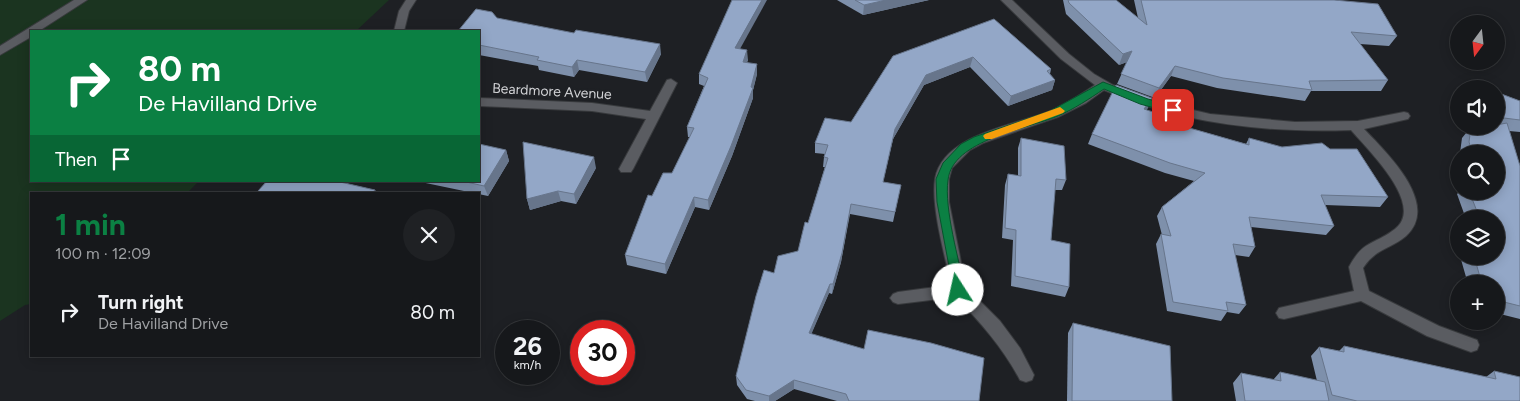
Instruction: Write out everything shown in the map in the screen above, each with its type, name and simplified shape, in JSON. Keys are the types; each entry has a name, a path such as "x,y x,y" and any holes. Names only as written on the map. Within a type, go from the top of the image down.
{"street":[{"path":"35,30 82,0"},
{"path":"399,30 404,12 411,0"},
{"path":"1006,0 1069,60 1103,85 1144,101 1187,114 1231,122 1274,125 1354,126 1404,116"},
{"path":"0,51 30,33"},
{"path":"626,168 671,83"},
{"path":"1026,374 1014,353 994,326 958,290 942,202 942,179 946,166 965,147 978,140 1054,114 1082,100 1103,85"},
{"name":"Beardmore Avenue","path":"480,102 592,107 653,116"},
{"path":"1354,126 1400,180 1408,195 1412,210 1410,221 1404,230 1368,250 1356,267 1362,295"},
{"path":"898,298 958,290"},
{"path":"1284,313 1362,295 1433,331 1471,345"}],"green space":[{"path":"0,0 389,0 357,30 30,30 30,182 198,182 188,192 30,192 30,304 25,305 0,321"}],"building":[{"path":"732,0 762,0 735,48 747,50 743,62 757,64 751,87 753,88 731,146 708,200 694,197 665,264 625,255 648,195 652,196 663,173 672,173 694,128 687,127 708,78 699,74"},
{"path":"855,0 886,0 864,5"},
{"path":"1068,0 1116,0 1147,25 1141,0 1334,0 1378,4 1397,36 1351,32 1388,80 1309,81 1312,90 1223,78 1175,66 1159,88 1121,74 1132,51 1123,54"},
{"path":"476,9 492,12 497,18 574,33 576,30 660,44 645,72 577,60 572,67 537,60 539,57 480,45 480,30 459,30"},
{"path":"994,19 1051,69 1047,71 1055,80 1011,96 973,57 926,75 895,129 883,182 901,185 895,212 851,204 842,253 833,284 830,284 809,333 864,349 868,330 931,343 984,358 979,401 849,401 846,394 794,380 769,396 746,390 736,376 756,296 764,270 774,273 778,256 798,251 805,222 808,223 828,158 824,157 828,145 815,143 825,118 851,122 893,56"},
{"path":"1116,85 1152,98 1144,109 1174,119 1172,123 1249,145 1249,138 1282,147 1322,143 1330,149 1357,149 1388,197 1321,195 1334,226 1249,217 1255,247 1233,244 1246,305 1226,302 1228,311 1173,302 1161,234 1171,236 1162,207 1205,173 1170,163 1092,134"},
{"path":"1505,95 1520,101 1520,120 1505,118"},
{"path":"1505,123 1507,123 1520,166 1520,306 1505,302 1505,275 1479,275 1477,265 1505,265 1505,210 1476,210 1473,200 1505,200 1505,145 1470,145 1470,135 1505,135"},
{"path":"1021,138 1064,146 1066,180 1056,179 1051,240 1070,244 1069,287 1015,276 1016,230 1005,228 1008,174 1021,176"},
{"path":"523,142 594,157 574,194 558,191 527,199"},
{"path":"480,144 506,150 484,186 466,182 480,182"},
{"path":"266,182 340,182 375,190 374,192 258,191"},
{"path":"1073,323 1170,346 1172,401 1072,401"},
{"path":"1344,346 1496,379 1494,371 1520,377 1520,401 1357,401 1332,395 1319,347 1344,352"},
{"path":"1280,372 1325,382 1329,401 1245,401 1241,373 1281,381"}],"slow traffic":[{"path":"988,136 1060,111"}],"route":[{"path":"958,290 942,202 942,179 946,166 955,155 978,140 1054,114 1082,100 1103,85 1173,110"}]}
